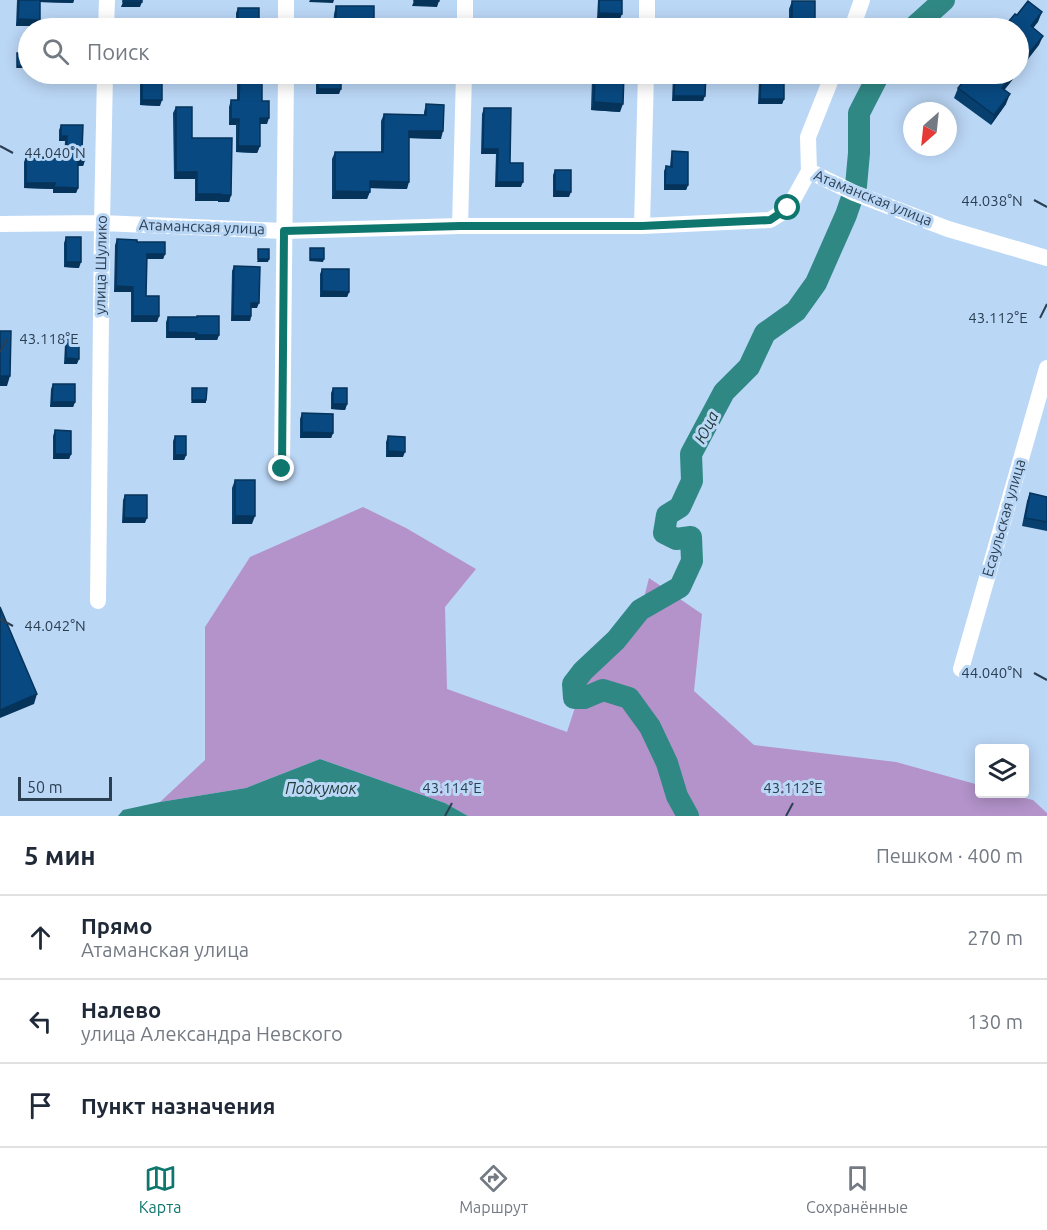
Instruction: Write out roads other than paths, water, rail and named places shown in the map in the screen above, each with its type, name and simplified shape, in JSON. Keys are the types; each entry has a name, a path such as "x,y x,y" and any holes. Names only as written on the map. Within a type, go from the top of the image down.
{"street":[{"path":"106,18 107,0"},
{"path":"286,0 286,18"},
{"path":"465,0 465,18"},
{"path":"647,0 647,18"},
{"path":"856,18 862,0"},
{"name":"улица Шулико","path":"98,601 105,84"},
{"path":"282,469 286,84"},
{"path":"460,226 464,84"},
{"path":"642,226 646,84"},
{"path":"809,171 808,137 828,84"},
{"name":"Атаманская улица","path":"0,224 102,223 284,231 460,226 642,226 770,220 788,208 809,171 854,193 948,229 1047,258"},
{"name":"Есаульская улица","path":"961,669 1047,368"}],"water":[{"name":"Подкумок","path":"320,759 445,803 468,816 118,816 123,810 246,788"}],"waterway":[{"name":"Юца","path":"924,18 944,0"},
{"name":"Юца","path":"688,816 677,796 667,763 650,727 629,698 603,690 584,698 574,698 573,684 583,671 616,640 640,610 680,587 692,561 691,537 676,539 664,533 667,515 680,507 692,481 691,454 724,392 749,367 765,333 796,311 816,283 846,215 856,186 859,113 874,84"}]}
